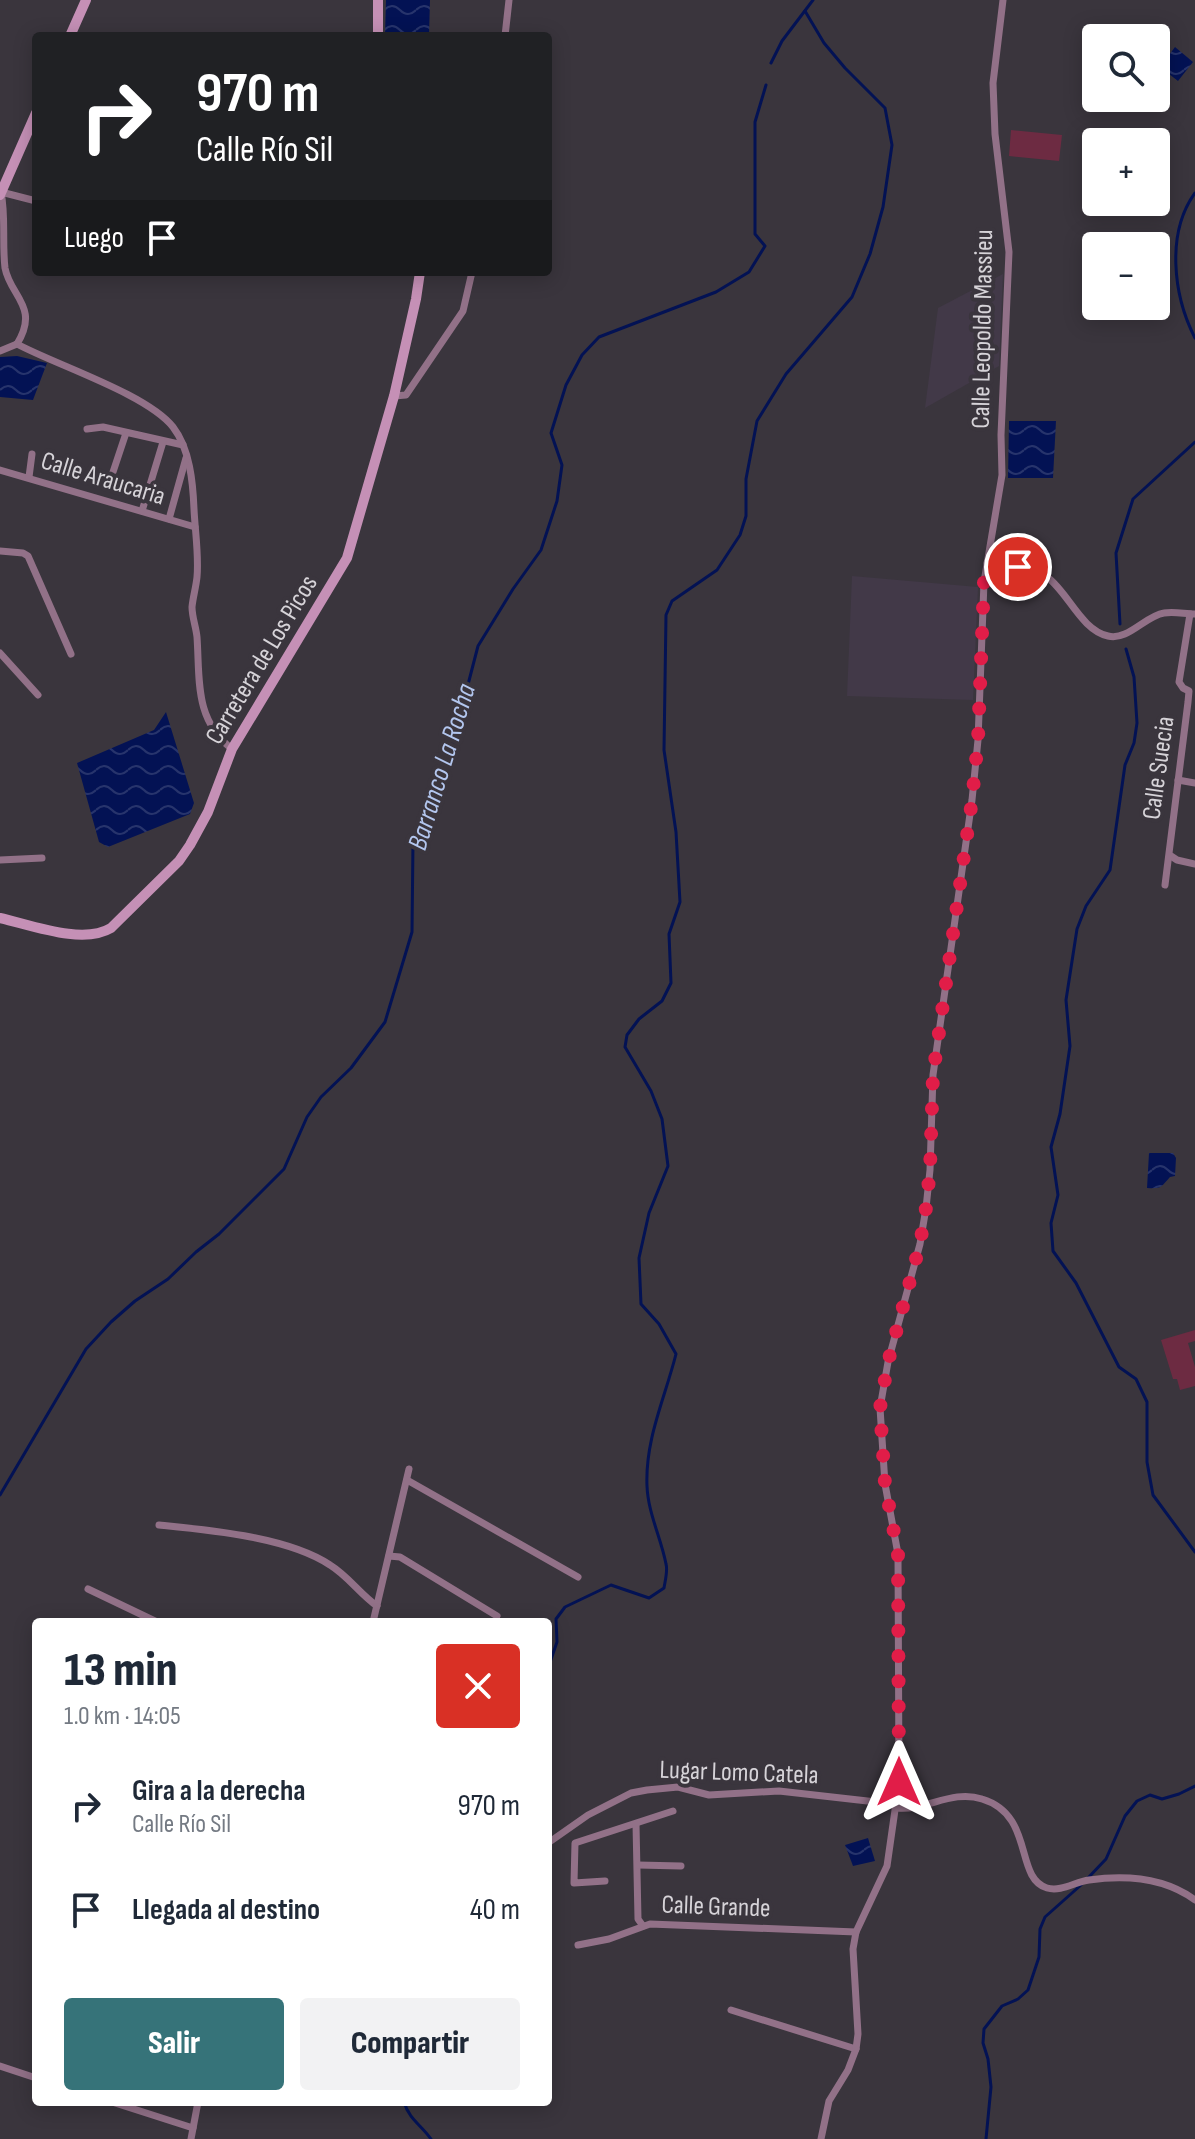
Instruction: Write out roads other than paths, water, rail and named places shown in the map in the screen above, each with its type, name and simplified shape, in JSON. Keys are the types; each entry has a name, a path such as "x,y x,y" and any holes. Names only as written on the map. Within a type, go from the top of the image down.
{"main road":[{"path":"72,32 86,0"},
{"path":"378,0 378,32"},
{"path":"1,194 32,122"},
{"name":"Carretera de Los Picos","path":"0,918 86,936 95,935 111,928 179,861 190,845 208,812 232,749 347,558 394,396 419,276"}],"street":[{"path":"505,32 509,0"},
{"name":"Calle Leopoldo Massieu","path":"856,1932 887,1866 899,1782 898,1554 885,1484 880,1408 888,1362 920,1244 926,1208 933,1075 978,740 984,582 1002,475 1009,252 995,134 993,83 1003,0"},
{"path":"0,351 17,344 22,336 24,312 5,268 1,194 32,200"},
{"path":"394,396 406,395 463,311 471,276"},
{"path":"17,344 130,398 173,426 187,456 193,488 197,575 192,608 199,690 207,718 219,738 232,749"},
{"path":"87,429 103,427 183,445"},
{"path":"112,475 126,433"},
{"path":"142,511 163,442"},
{"path":"29,477 32,454"},
{"path":"169,519 187,456"},
{"name":"Calle Araucaria","path":"0,470 195,527"},
{"path":"0,551 28,556 71,654"},
{"path":"987,563 1043,574 1083,618 1105,636 1118,636 1154,616 1192,614"},
{"name":"Calle Suecia","path":"1165,885 1192,692 1179,682 1192,614"},
{"path":"0,653 38,695"},
{"path":"1178,780 1195,783"},
{"path":"1171,856 1195,864"},
{"path":"0,860 42,858"},
{"path":"374,1618 409,1469"},
{"path":"407,1480 578,1577"},
{"path":"159,1525 215,1531 315,1555 348,1578 377,1606"},
{"path":"389,1556 400,1557 497,1616"},
{"path":"88,1589 149,1618"},
{"name":"Lugar Lomo Catela","path":"552,1840 588,1815 631,1793 647,1790 678,1787 709,1795 779,1791 894,1804 904,1809 940,1799 969,1796 983,1799 1006,1813 1018,1828 1031,1875 1047,1888 1131,1877 1157,1883 1195,1900"},
{"path":"605,1881 574,1883 575,1843 673,1811"},
{"path":"636,1824 638,1919 643,1926"},
{"path":"638,1865 681,1866"},
{"name":"Calle Grande","path":"578,1945 609,1939 643,1926 665,1924 856,1932"},
{"path":"821,2139 829,2101 848,2070 856,2049 858,2034 853,1949 856,1932"},
{"path":"731,2010 856,2049"},
{"path":"0,2066 32,2077"},
{"path":"124,2106 193,2128"},
{"path":"191,2139 197,2106"}],"water":[{"path":"386,0 430,0 429,32 385,32"},
{"path":"1175,47 1193,62 1178,81 1170,75 1170,54"},
{"path":"17,356 47,363 33,400 0,397 0,357"},
{"path":"1009,421 1056,421 1053,478 1008,478"},
{"path":"166,712 194,803 190,814 108,847 99,842 77,763 154,730"},
{"path":"1149,1153 1173,1153 1176,1158 1175,1176 1158,1188 1147,1188"},
{"path":"868,1838 875,1861 853,1866 845,1845"}],"waterway":[{"name":"Barranco La Rocha","path":"771,63 782,41 813,0"},
{"path":"552,1656 557,1642 556,1619 565,1607 611,1585 649,1598 664,1588 667,1573 650,1506 647,1469 652,1435 676,1354 659,1324 641,1304 639,1258 649,1213 668,1166 662,1119 651,1091 625,1047 627,1035 639,1019 662,1001 671,983 669,934 680,902 676,832 664,750 666,615 672,601 717,570 740,535 746,516 746,479 757,421 786,374 852,297 870,254 883,207 892,145 885,108 824,43 805,11"},
{"name":"Barranco La Rocha","path":"0,1495 86,1349 135,1301 168,1279 219,1234 284,1169 307,1117 321,1097 351,1068 385,1022 412,932 413,841 451,750 478,646 541,550 557,501 562,465 551,433 566,385 582,355 599,337 716,292 749,272 765,246 755,234 755,122 766,85"},
{"path":"1195,193 1186,209 1176,245 1178,284 1187,321 1195,338"},
{"path":"1120,624 1116,553 1133,499 1195,442"},
{"path":"1126,649 1134,677 1137,723 1134,743 1125,765 1110,870 1086,906 1077,929 1066,1000 1070,1046 1060,1114 1051,1147 1058,1195 1051,1223 1053,1251 1076,1283 1119,1367 1136,1379 1147,1402 1147,1462 1153,1495 1195,1552"},
{"path":"1087,1879 1106,1859 1125,1816 1137,1801 1150,1795 1162,1799 1195,1786"},
{"path":"986,2139 991,2087 983,2043 984,2029 1002,2006 1018,1999 1028,1990 1039,1957 1040,1929 1045,1917 1081,1885"},
{"path":"405,2106 431,2139"}]}
